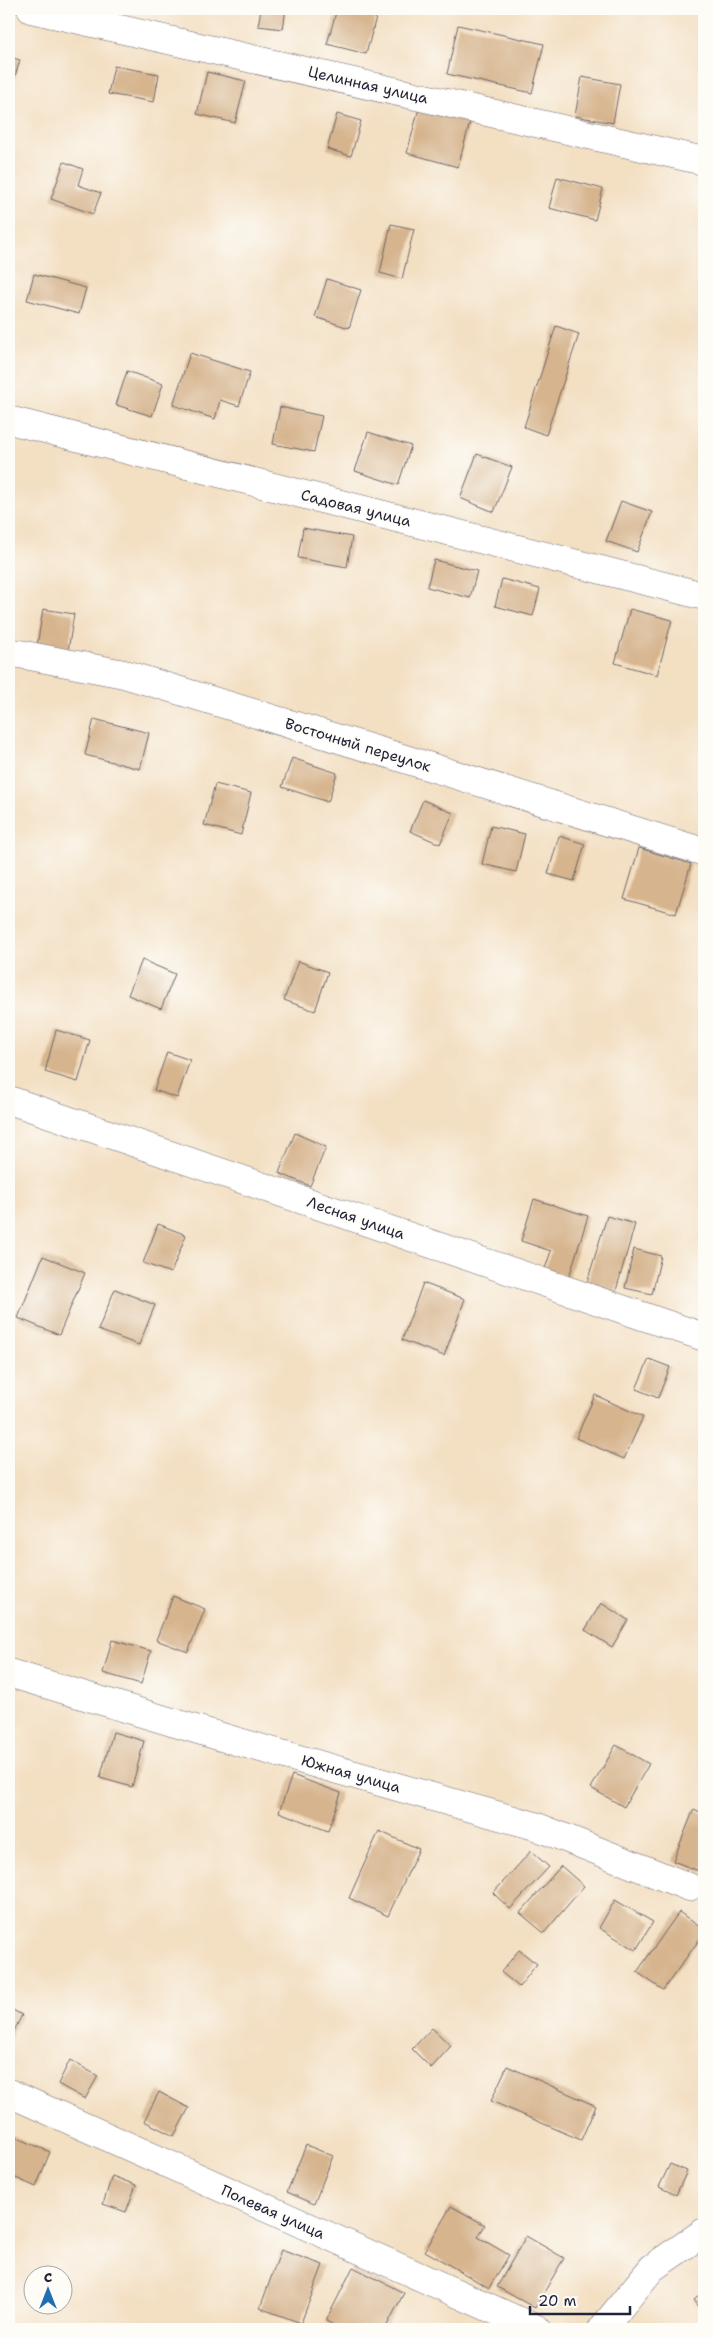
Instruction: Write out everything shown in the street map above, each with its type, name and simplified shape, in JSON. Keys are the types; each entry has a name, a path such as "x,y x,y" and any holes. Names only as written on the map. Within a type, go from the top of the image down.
{"street":[{"name":"Целинная улица","path":"31,9 704,162"},
{"name":"Садовая улица","path":"9,420 704,596"},
{"name":"Восточный переулок","path":"9,652 124,674 704,852"},
{"name":"Лесная улица","path":"9,1100 704,1337"},
{"name":"Южная улица","path":"9,1673 234,1741 535,1826 689,1887"},
{"name":"Полевая улица","path":"9,2093 537,2329"},
{"path":"602,2329 652,2268 704,2232"}],"building":[{"path":"261,9 286,9 283,29 258,26"},
{"path":"337,9 354,9 377,14 366,54 327,44"},
{"path":"458,25 544,44 532,93 447,74"},
{"path":"9,57 20,60 9,96"},
{"path":"114,66 159,74 154,102 108,94"},
{"path":"207,72 246,81 235,123 197,114"},
{"path":"582,77 620,84 613,123 575,116"},
{"path":"419,108 470,122 458,167 407,153"},
{"path":"337,114 361,121 351,156 327,149"},
{"path":"64,162 83,169 78,185 101,193 93,214 51,199"},
{"path":"557,177 603,189 595,220 549,208"},
{"path":"391,224 414,229 402,279 380,273"},
{"path":"34,274 86,288 79,314 27,300"},
{"path":"327,279 361,290 349,328 315,317"},
{"path":"556,326 579,334 546,435 524,427"},
{"path":"190,353 250,372 239,406 220,400 215,419 173,405"},
{"path":"127,371 163,384 152,416 116,405"},
{"path":"280,407 322,416 314,452 273,444"},
{"path":"368,432 411,446 398,485 355,471"},
{"path":"477,454 512,467 494,512 460,498"},
{"path":"621,501 652,512 637,552 606,541"},
{"path":"303,528 352,537 347,567 298,558"},
{"path":"434,560 477,571 470,598 427,587"},
{"path":"502,579 540,589 533,616 495,606"},
{"path":"43,609 74,614 67,657 36,652"},
{"path":"630,609 672,620 657,675 615,663"},
{"path":"94,719 149,733 140,769 85,755"},
{"path":"292,758 337,773 328,802 282,787"},
{"path":"215,784 251,793 241,835 204,825"},
{"path":"423,800 453,813 440,844 410,831"},
{"path":"491,826 525,834 516,872 482,864"},
{"path":"559,836 585,844 574,881 548,874"},
{"path":"639,848 691,864 676,914 624,899"},
{"path":"142,960 175,974 161,1009 128,995"},
{"path":"298,961 328,972 315,1011 284,1000"},
{"path":"56,1030 90,1040 78,1082 45,1072"},
{"path":"167,1052 190,1060 177,1098 154,1090"},
{"path":"295,1133 326,1147 310,1186 279,1173"},
{"path":"534,1199 588,1216 569,1277 545,1269 551,1251 521,1241"},
{"path":"607,1216 635,1224 615,1294 586,1286"},
{"path":"158,1224 186,1235 171,1273 143,1263"},
{"path":"634,1249 661,1256 652,1294 625,1288"},
{"path":"43,1256 85,1273 59,1335 18,1318"},
{"path":"423,1283 465,1299 444,1356 402,1340"},
{"path":"115,1289 155,1305 139,1345 98,1330"},
{"path":"649,1359 670,1367 658,1398 636,1389"},
{"path":"595,1395 643,1417 624,1459 576,1438"},
{"path":"173,1596 205,1609 188,1652 156,1640"},
{"path":"601,1603 628,1620 612,1647 585,1630"},
{"path":"112,1640 151,1651 141,1684 103,1673"},
{"path":"113,1732 144,1741 132,1787 100,1778"},
{"path":"616,1745 649,1764 624,1807 591,1788"},
{"path":"292,1775 341,1793 328,1831 279,1812"},
{"path":"694,1809 704,1814 704,1873 673,1861"},
{"path":"379,1831 419,1849 388,1916 349,1898"},
{"path":"531,1851 549,1867 510,1909 493,1893"},
{"path":"561,1866 584,1886 544,1933 520,1913"},
{"path":"615,1900 653,1922 636,1950 599,1928"},
{"path":"679,1912 704,1930 704,1933 663,1990 637,1972"},
{"path":"519,1950 537,1964 519,1987 501,1972"},
{"path":"9,2008 22,2015 9,2041"},
{"path":"432,2028 451,2046 431,2068 412,2049"},
{"path":"70,2060 98,2076 85,2099 58,2084"},
{"path":"507,2066 596,2106 581,2140 491,2101"},
{"path":"159,2092 189,2108 174,2136 144,2121"},
{"path":"9,2134 50,2152 36,2187 9,2175"},
{"path":"306,2145 333,2156 314,2204 287,2192"},
{"path":"670,2164 687,2171 676,2195 659,2187"},
{"path":"112,2176 136,2185 126,2212 103,2204"},
{"path":"451,2206 485,2225 478,2237 509,2255 489,2288 425,2251"},
{"path":"526,2236 564,2258 535,2308 497,2287"},
{"path":"281,2250 323,2265 301,2323 260,2308"},
{"path":"353,2267 404,2293 385,2329 341,2329 326,2321"},
{"path":"704,2292 704,2313 694,2300"}]}
